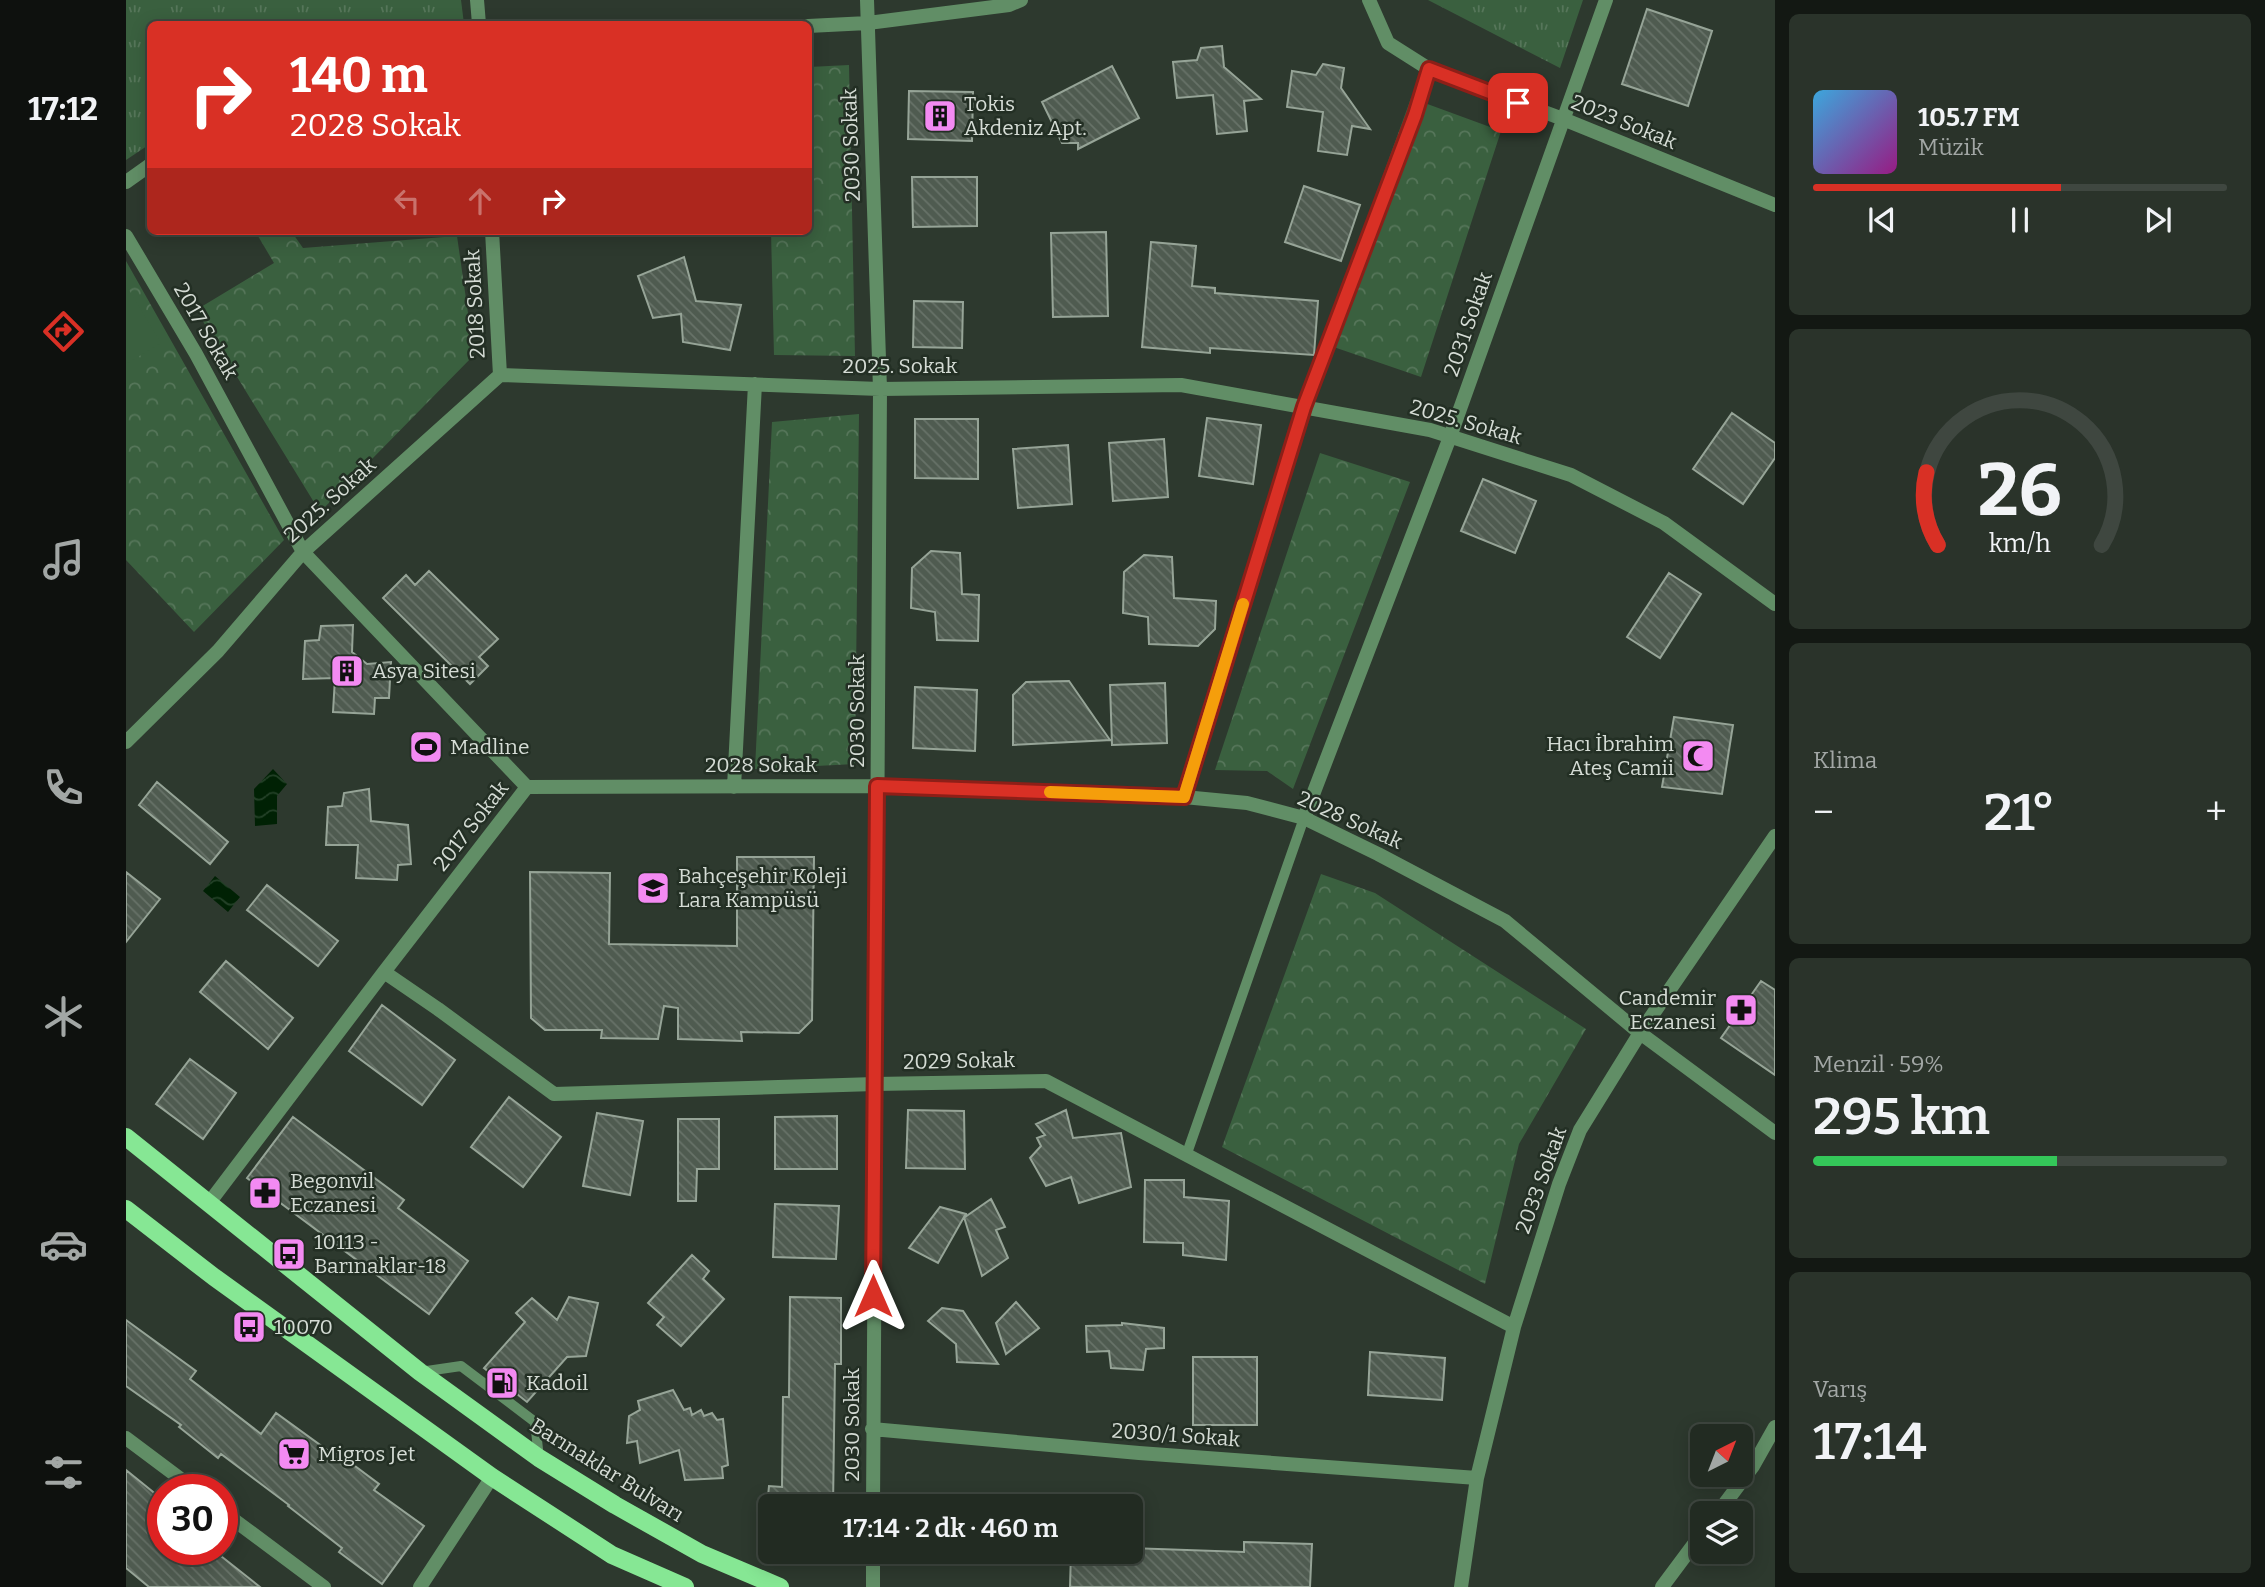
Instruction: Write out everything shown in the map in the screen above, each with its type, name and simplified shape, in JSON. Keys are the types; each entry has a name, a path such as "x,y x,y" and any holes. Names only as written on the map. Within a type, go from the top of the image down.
{"main road":[{"name":"Barınaklar Bulvarı","path":"126,1137 420,1372 539,1458 702,1554 780,1587"},
{"path":"126,1209 214,1277 492,1477 612,1555 685,1587"}],"street":[{"path":"477,0 479,21"},
{"name":"2030 Sokak","path":"867,0 880,389 873,1494"},
{"path":"812,26 868,23 1009,5 1021,0"},
{"name":"2023 Sokak","path":"1369,0 1388,43 1429,69 1563,119 1775,205"},
{"name":"2031 Sokak","path":"1304,818 1450,437 1606,0"},
{"path":"1184,797 1304,407 1410,128 1429,69"},
{"path":"126,182 147,167"},
{"name":"2018 Sokak","path":"492,235 500,375"},
{"name":"2017 Sokak","path":"126,236 196,354 303,552 527,787 209,1203"},
{"name":"2025. Sokak","path":"126,742 218,651 303,552 500,375 880,389 1181,385 1304,407 1430,430 1571,475 1664,523 1775,604"},
{"path":"734,787 755,384"},
{"name":"2028 Sokak","path":"527,787 877,786 1184,797 1247,803 1304,818 1505,921 1640,1032 1775,1133"},
{"name":"2033 Sokak","path":"1461,1587 1477,1478 1514,1327 1559,1184 1580,1130 1640,1032 1775,836"},
{"name":"2029 Sokak","path":"384,972 554,1094 1046,1081 1514,1327"},
{"path":"1727,1501 1753,1466 1775,1427"},
{"name":"2030/1 Sokak","path":"872,1429 1139,1454 1477,1478"},
{"path":"126,1438 174,1474"},
{"path":"419,1587 492,1477"},
{"path":"238,1523 324,1587"},
{"path":"1661,1587 1690,1549"},
{"path":"873,1564 873,1587"}],"lane":[{"path":"1186,1156 1304,818"},
{"path":"420,1372 461,1366 535,1422 539,1458"}],"green space":[{"path":"126,0 461,0 464,21 147,21 147,146 126,160"},
{"path":"1428,0 1583,0 1560,68"},
{"path":"849,65 855,356 774,355 771,235 812,235 812,67"},
{"path":"1411,98 1501,131 1421,377 1322,343"},
{"path":"257,235 294,235 303,248 457,236 474,355 320,512 196,310 274,263"},
{"path":"126,261 284,540 194,632 126,560"},
{"path":"126,285 161,343 126,364"},
{"path":"859,414 855,764 755,769 772,422"},
{"path":"1320,453 1410,482 1293,789 1267,771 1215,770"},
{"path":"1321,874 1375,893 1586,1029 1519,1144 1485,1284 1222,1147"}],"water":[{"path":"273,769 287,784 277,796 277,824 255,826 254,789"},
{"path":"215,876 240,897 228,912 203,891"}],"building":[{"path":"1647,9 1712,31 1688,106 1622,84"},
{"path":"1222,46 1224,67 1261,99 1244,101 1247,131 1217,134 1213,95 1177,98 1173,62 1197,60 1201,48"},
{"path":"1323,64 1344,68 1341,88 1370,129 1352,126 1347,155 1318,151 1323,112 1287,107 1292,71 1316,75"},
{"path":"1112,66 1139,118 1078,149 1078,143 1062,143 1042,102"},
{"name":"Tokis Akdeniz Apt.","path":"909,91 973,92 972,141 908,139"},
{"path":"912,177 977,177 977,226 913,227"},
{"path":"1304,186 1360,205 1341,261 1285,242"},
{"path":"1106,232 1108,316 1053,317 1051,233"},
{"path":"1151,242 1196,246 1192,286 1215,288 1215,293 1318,301 1314,355 1210,348 1210,353 1142,347"},
{"path":"684,257 696,301 741,305 730,350 683,342 681,314 653,318 638,276"},
{"path":"914,301 963,302 962,348 913,347"},
{"path":"1732,413 1775,443 1775,458 1743,504 1693,469"},
{"path":"1207,418 1261,425 1253,484 1199,476"},
{"path":"915,419 978,419 978,479 915,478"},
{"path":"1164,439 1168,497 1113,501 1109,443"},
{"path":"1068,445 1072,504 1018,508 1013,449"},
{"path":"1483,479 1536,501 1515,553 1461,531"},
{"path":"931,551 960,553 962,594 979,595 978,641 937,640 935,612 911,608 912,568"},
{"path":"1144,555 1172,557 1174,598 1216,601 1215,629 1198,646 1149,644 1148,617 1123,613 1124,572"},
{"path":"429,571 498,639 479,657 488,666 470,684 383,598 406,575 415,585"},
{"path":"1669,573 1701,594 1660,658 1627,637"},
{"name":"Asya Sitesi","path":"353,625 352,652 367,664 391,662 389,698 375,698 374,714 333,712 335,678 303,679 305,641 319,640 321,626"},
{"path":"1069,681 1110,740 1013,745 1013,695 1026,682"},
{"path":"1165,683 1167,743 1112,745 1110,685"},
{"path":"915,687 977,690 975,751 913,748"},
{"name":"Hacı İbrahim Ateş Camii","path":"1674,717 1733,725 1722,794 1662,787"},
{"path":"157,782 228,842 210,864 139,805"},
{"path":"369,789 371,821 408,825 411,864 398,865 397,880 356,878 358,845 326,845 328,807 342,806 344,793"},
{"path":"737,857 814,857 812,1020 799,1033 741,1032 742,1041 678,1039 678,1008 664,1006 658,1039 601,1038 602,1030 545,1030 531,1018 530,872 610,873 609,944 737,946"},
{"path":"126,872 160,899 126,942"},
{"path":"267,885 338,941 318,966 247,910"},
{"path":"226,961 293,1018 268,1049 200,992"},
{"path":"1761,981 1775,990 1775,1075 1721,1038"},
{"path":"382,1005 455,1060 422,1105 349,1051"},
{"path":"190,1059 236,1093 203,1139 156,1104"},
{"path":"509,1097 561,1137 523,1187 471,1147"},
{"path":"908,1110 964,1111 965,1169 906,1168"},
{"path":"1066,1110 1073,1138 1121,1133 1131,1187 1079,1203 1071,1177 1046,1186 1030,1158 1041,1146 1037,1138 1045,1135 1036,1124"},
{"path":"597,1113 643,1121 630,1195 583,1186"},
{"path":"837,1116 837,1169 775,1169 775,1117"},
{"path":"293,1117 404,1200 398,1208 468,1261 429,1314 247,1178"},
{"path":"678,1119 719,1119 719,1169 697,1169 696,1201 678,1201"},
{"path":"1145,1180 1184,1180 1184,1197 1229,1201 1226,1260 1183,1255 1183,1243 1144,1242"},
{"path":"991,1199 1005,1227 996,1230 1008,1258 982,1276 964,1217 938,1263 909,1248 940,1207 966,1214 965,1217"},
{"path":"775,1204 839,1206 836,1259 773,1257"},
{"path":"692,1255 709,1271 703,1279 724,1299 681,1346 657,1325 664,1317 648,1303"},
{"path":"569,1297 598,1303 586,1356 567,1357 527,1402 484,1368 525,1322 516,1313 532,1298 557,1320"},
{"path":"790,1297 841,1298 841,1364 835,1364 833,1494 768,1494 769,1486 782,1487 783,1397 789,1397"},
{"path":"1016,1302 1039,1328 1006,1354 996,1323"},
{"path":"942,1308 963,1311 998,1364 957,1362 956,1344 928,1321"},
{"path":"126,1320 196,1371 190,1379 261,1434 276,1413 330,1452 332,1449 379,1484 374,1490 424,1526 382,1584 339,1552 342,1548 289,1505 221,1454 218,1458 179,1427 181,1425 126,1386"},
{"path":"1122,1323 1164,1328 1164,1348 1146,1349 1143,1370 1111,1368 1109,1351 1087,1352 1086,1326"},
{"path":"1370,1352 1445,1358 1442,1400 1368,1395"},
{"path":"1193,1357 1257,1357 1257,1425 1193,1425"},
{"path":"673,1390 684,1410 690,1408 692,1415 701,1410 704,1416 712,1413 717,1420 723,1419 728,1465 722,1467 723,1478 685,1480 679,1450 640,1463 637,1441 627,1443 629,1416 640,1410 638,1401"},
{"path":"126,1470 147,1487 147,1565 232,1565 260,1587 149,1587 126,1568"},
{"path":"1244,1542 1312,1544 1310,1587 1070,1587 1071,1564 1143,1564 1143,1548 1244,1552"}],"slow traffic":[{"path":"1050,792 1184,797 1243,604"}],"place":[{"name":"Tokis Akdeniz Apt.","path":"940,116"},
{"name":"Asya Sitesi","path":"347,671"},
{"name":"Madline","path":"426,747"},
{"name":"Hacı İbrahim Ateş Camii","path":"1698,756"},
{"name":"Bahçeşehir Koleji Lara Kampüsü","path":"653,888"},
{"name":"Candemir Eczanesi","path":"1741,1010"},
{"name":"Begonvil Eczanesi","path":"265,1193"},
{"name":"10113 - Barınaklar-18","path":"289,1254"},
{"name":"10070","path":"249,1327"},
{"name":"Kadoil","path":"502,1383"},
{"name":"Migros Jet","path":"294,1454"}],"route":[{"path":"873,1296 877,786 1184,797 1304,407 1415,115 1429,69 1518,103"}]}
